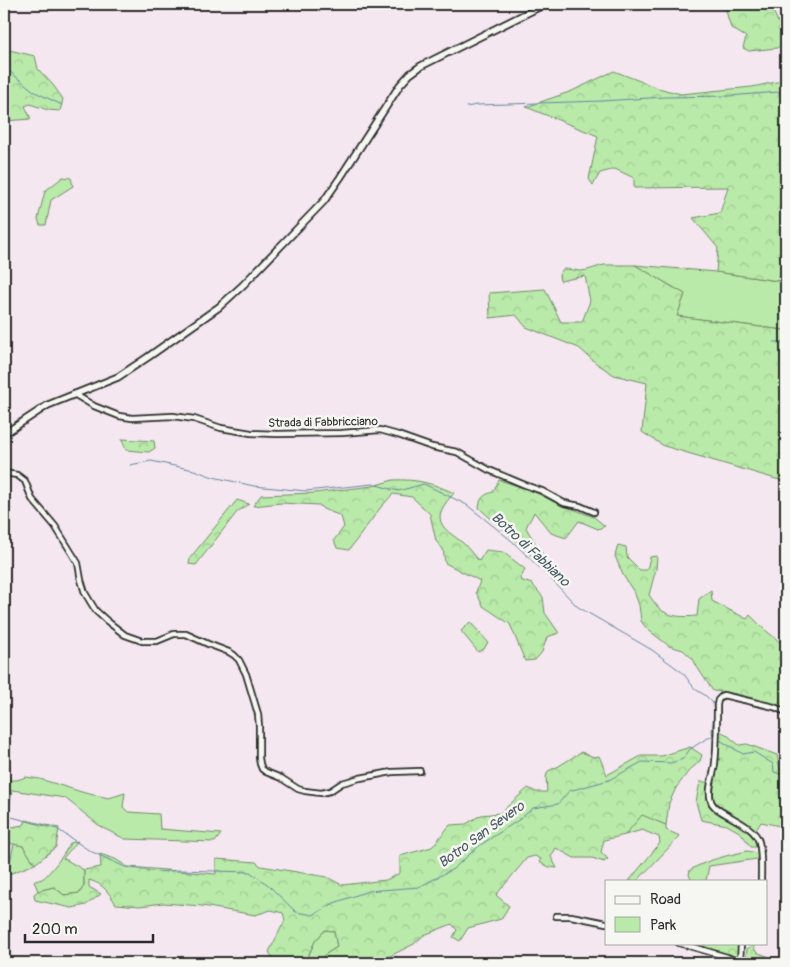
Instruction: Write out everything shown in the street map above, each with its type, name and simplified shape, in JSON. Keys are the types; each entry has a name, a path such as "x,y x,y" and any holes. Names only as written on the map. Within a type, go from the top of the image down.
{"main road":[{"path":"4,434 43,408 118,377 219,307 244,284 324,201 400,85 410,74 421,66 545,4"}],"street":[{"name":"Strada di Fabbricciano","path":"74,394 94,406 119,416 132,418 173,416 194,419 221,428 251,432 277,434 342,433 380,430 432,447 457,452 489,470 542,491 564,503 580,506 594,512"},
{"path":"4,473 17,475 25,481 32,499 55,526 78,563 83,586 91,603 96,611 113,626 125,635 142,641 157,641 174,634 186,634 234,654 246,674 258,714 259,758 262,769 266,772 281,778 298,789 321,793 330,791 342,783 360,778 392,772 420,771"},
{"path":"761,880 759,841 745,825 714,807 711,802 710,790 715,765 717,705 718,700 723,695 774,707 786,712"},
{"path":"556,916 571,916 605,923"},
{"path":"682,944 727,957 740,963 741,944"}],"green space":[{"path":"724,4 770,4 786,40 777,48 749,51 743,48 746,37 731,28"},
{"path":"4,47 35,56 38,69 63,99 60,111 48,110 30,104 25,106 31,119 4,121"},
{"path":"614,71 658,88 681,94 752,87 786,80 786,284 778,281 716,272 718,248 693,218 720,213 728,187 634,188 634,178 615,169 600,173 593,185 589,179 598,136 526,107 572,91"},
{"path":"63,177 71,178 73,186 51,200 46,225 40,225 38,219 45,191"},
{"path":"604,265 635,265 685,294 677,316 783,330 786,328 786,482 664,446 642,432 647,383 614,375 579,348 526,327 516,315 490,318 489,293 545,289 561,322 582,322 590,301 585,276 560,281 559,275 563,269 582,271"},
{"path":"635,265 716,272 778,281 786,284 786,328 784,330 677,316 685,294"},
{"path":"122,439 154,441 155,448 149,452 126,450"},
{"path":"393,480 424,482 454,493 440,514 442,525 445,529 463,543 479,561 486,550 503,552 525,569 520,580 532,584 543,597 545,613 559,633 547,637 542,652 535,660 525,661 510,624 483,606 476,592 480,581 445,563 443,549 436,541 430,514 412,497 393,494 349,550 337,548 334,540 344,527 341,516 323,509 319,505 281,503 253,506 261,495 314,493 373,486"},
{"path":"499,480 531,490 554,502 594,517 605,526 598,529 579,521 566,538 551,533 534,512 526,528 551,568 543,567 479,508 483,497 493,492"},
{"path":"237,500 249,504 237,512 196,565 189,564 190,558"},
{"path":"618,545 626,547 627,557 640,570 647,570 650,557 657,556 656,569 649,595 667,614 687,617 697,616 699,599 711,590 712,601 747,619 750,615 786,647 786,710 741,695 713,691 693,659 683,650 669,646 647,629 641,621 639,605 635,594 623,575 615,556"},
{"path":"470,622 488,642 484,649 478,652 461,631"},
{"path":"719,731 726,734 739,745 747,744 777,755 780,769 786,771 786,829 785,827 761,822 756,830 716,805 712,797 718,755"},
{"path":"690,747 702,755 700,761 688,772 676,788 669,803 666,825 642,815 625,835 604,840 601,852 608,859 604,862 592,858 574,858 556,848 551,857 557,868 549,867 539,862 541,859 535,856 527,858 496,895 509,906 501,919 468,928 460,941 453,937 457,930 452,924 424,935 414,944 376,963 322,963 323,956 337,947 334,931 325,930 315,941 305,963 276,963 269,952 285,920 283,913 271,910 255,915 202,906 163,903 140,906 116,904 102,886 89,880 89,887 101,894 86,905 72,908 35,900 34,894 38,891 54,887 64,895 80,893 84,885 84,870 101,867 100,854 115,859 128,867 216,874 216,859 256,862 261,866 327,877 342,885 386,880 400,873 400,856 432,847 450,825 466,824 481,815 500,813 528,788 536,792 547,792 546,777 548,771 581,752 594,757 599,756 607,775 641,756 662,756"},
{"path":"26,777 109,798 125,793 123,807 128,812 159,814 160,829 221,834 215,842 125,839 101,827 65,798 12,790 10,803 4,803 4,780 17,780"},
{"path":"700,782 710,782 708,798 711,807 746,828 758,842 758,847 751,847 741,833 727,825 701,820 696,802"},
{"path":"642,814 666,825 666,830 680,836 638,880 630,880 660,843 659,837 642,830 625,835"},
{"path":"26,820 59,828 56,847 35,864 23,846 4,842 5,825 11,827 24,825"},
{"path":"78,841 63,858 84,870 84,885 80,893 64,895 54,887 38,891 34,881 45,877 58,862 70,843"},
{"path":"14,844 23,846 35,864 4,876 4,869 11,858"},
{"path":"747,851 758,853 757,859 709,866 706,880 692,880 689,875 690,870 718,858"},
{"path":"325,930 334,931 337,947 323,956 322,963 305,963 315,941"},
{"path":"701,944 737,944 740,953 739,961 710,950"},
{"path":"753,945 756,952 781,963 762,963 746,957 747,949"}],"waterway":[{"path":"4,67 35,92 62,105"},
{"path":"466,107 477,105 786,93"},
{"path":"774,342 786,342"},
{"name":"Botro di Fabbiano","path":"130,465 151,461 254,486 306,491 373,484 398,491 424,484 467,505 512,541 578,607 652,650 683,673 695,689 713,703 713,736"},
{"name":"Botro San Severo","path":"4,815 57,829 90,851 125,867 158,872 180,870 250,872 267,884 296,912 313,915 334,903 368,891 419,887 453,869 479,846 520,819 533,808 558,804 569,791 609,780 642,762 671,763 683,759 690,749 713,736"},
{"path":"718,739 743,754 754,752 773,764 774,772 786,776"}]}
